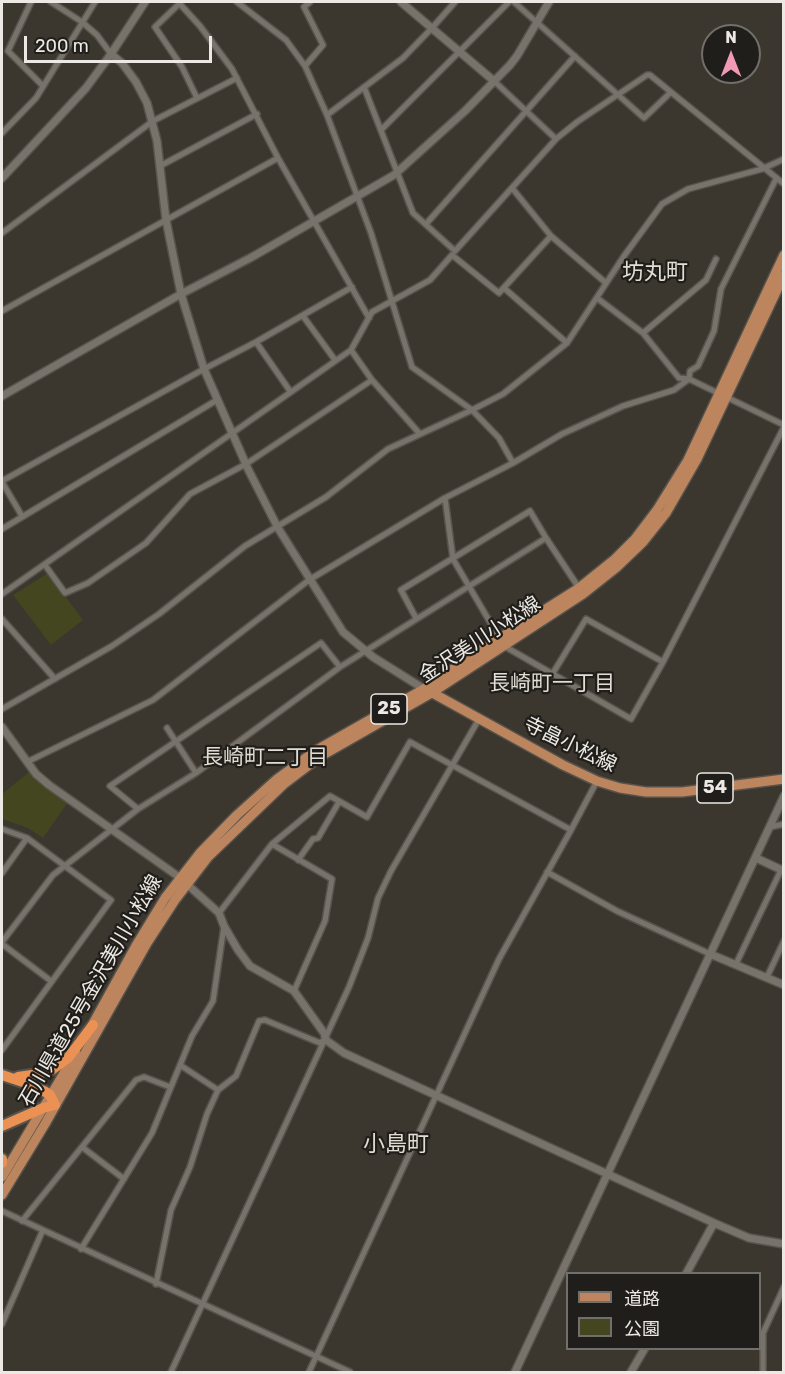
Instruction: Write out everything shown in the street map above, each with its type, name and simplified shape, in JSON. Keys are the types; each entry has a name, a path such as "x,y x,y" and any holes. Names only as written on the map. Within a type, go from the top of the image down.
{"highway":[{"path":"2,1076 30,1076 53,1069 68,1058 93,1024"},
{"path":"2,1076 26,1083 53,1100 43,1108 2,1126"}],"main road":[{"name":"石川県道25号金沢美川小松線","path":"53,1100 137,944 183,880 237,815 286,772 315,751 429,690 501,643 579,588 615,559 635,538 657,510 688,460 722,396 783,255"},
{"name":"金沢美川小松線","path":"501,643 583,594 617,567 643,542 666,513 697,459 722,396 783,275"},
{"name":"寺畠小松線","path":"429,690 563,765 597,781 620,788 646,792 682,792 783,779"},
{"name":"25","path":"2,1195 53,1100 183,880"},
{"name":"石川県道25号金沢美川小松線","path":"2,1178 43,1108"}],"street":[{"path":"31,2 8,51 43,86"},
{"path":"51,2 82,22 97,35 136,82 147,103 153,121 166,220 181,294 204,369 246,464 278,528 343,632 414,684 429,690"},
{"path":"2,133 36,98 95,2"},
{"path":"2,178 86,88 145,2"},
{"path":"197,98 182,67 154,27 180,2 237,78 278,158 369,318"},
{"path":"237,2 286,40 305,66 327,115 371,233 412,366 472,410 499,438 513,463"},
{"path":"305,66 323,45 303,4 310,2"},
{"path":"401,2 494,81 556,139"},
{"path":"327,115 403,58 455,2"},
{"path":"381,130 509,2"},
{"path":"514,2 644,118 670,93"},
{"path":"2,396 181,294 357,198 397,173 465,111 517,56 549,2"},
{"path":"426,224 575,56"},
{"path":"364,87 413,213 455,251 556,139 647,75 650,75 783,184"},
{"path":"2,233 153,121 237,78"},
{"path":"160,166 256,114"},
{"path":"2,311 278,158"},
{"path":"2,709 112,646 186,594 245,546 326,497 388,449 503,394 567,343 662,204 688,189 762,169 783,159"},
{"path":"27,762 153,700 309,580 445,498 513,463 562,434 623,406 674,390 688,379 690,371 698,366 714,331 721,289 776,179"},
{"path":"512,188 550,236 606,283"},
{"path":"2,594 351,350 372,312 430,280 452,255 499,293 550,236"},
{"path":"643,333 706,280 716,259"},
{"path":"22,516 2,481 352,287"},
{"path":"504,288 567,343"},
{"path":"445,498 453,560 501,643 631,719 663,662 783,426 688,379 679,378 643,333 597,298"},
{"path":"303,316 335,360"},
{"path":"256,342 290,391"},
{"path":"351,350 372,380 420,434"},
{"path":"45,565 65,593 88,583 146,543 190,494 246,464 372,380"},
{"path":"2,529 217,400"},
{"path":"416,618 401,590 453,560 530,510 579,588"},
{"path":"51,981 2,943 53,874 138,809 196,773 340,667 546,537"},
{"path":"2,619 55,679"},
{"path":"553,673 586,619 663,662"},
{"path":"138,809 110,786 321,644 340,667"},
{"path":"171,1372 326,1040 364,948 378,898 391,871 479,718"},
{"path":"2,727 36,774 183,880 219,913 238,950 250,966 294,991 326,1040 344,1053 714,1223 749,1238 783,1244"},
{"path":"167,728 196,773"},
{"path":"219,913 272,844 330,796 367,817 410,742 571,830"},
{"path":"309,1372 500,959 597,781"},
{"path":"515,1372 783,796"},
{"path":"298,860 313,839 318,838 339,802"},
{"path":"770,827 783,824"},
{"path":"2,828 27,838 111,900 2,1050"},
{"path":"2,873 27,838"},
{"path":"272,844 333,879 325,921 294,991"},
{"path":"736,964 782,871 756,858"},
{"path":"547,872 617,912 783,985"},
{"path":"81,1249 152,1134 192,1036 213,1001 224,926"},
{"path":"767,977 783,941"},
{"path":"156,1284 171,1210 190,1167 194,1148 207,1114 219,1090 236,1076 259,1021 265,1020 320,1043 326,1040"},
{"path":"180,1065 219,1090"},
{"path":"22,1221 136,1080 144,1077 170,1087"},
{"path":"82,1147 124,1179"},
{"path":"2,1211 42,1232 350,1372"},
{"path":"687,1272 714,1223"},
{"path":"2,1324 42,1232"},
{"path":"763,1372 763,1333 783,1287"},
{"path":"631,1372 644,1350"}],"green space":[{"path":"48,573 83,620 51,645 13,595"},
{"path":"29,772 68,802 43,838 28,828 2,819 2,794"}],"district":[{"name":"坊丸町","path":"655,273"},
{"name":"長崎町一丁目","path":"552,684"},
{"name":"長崎町二丁目","path":"265,758"},
{"name":"小島町","path":"396,1145"}]}
